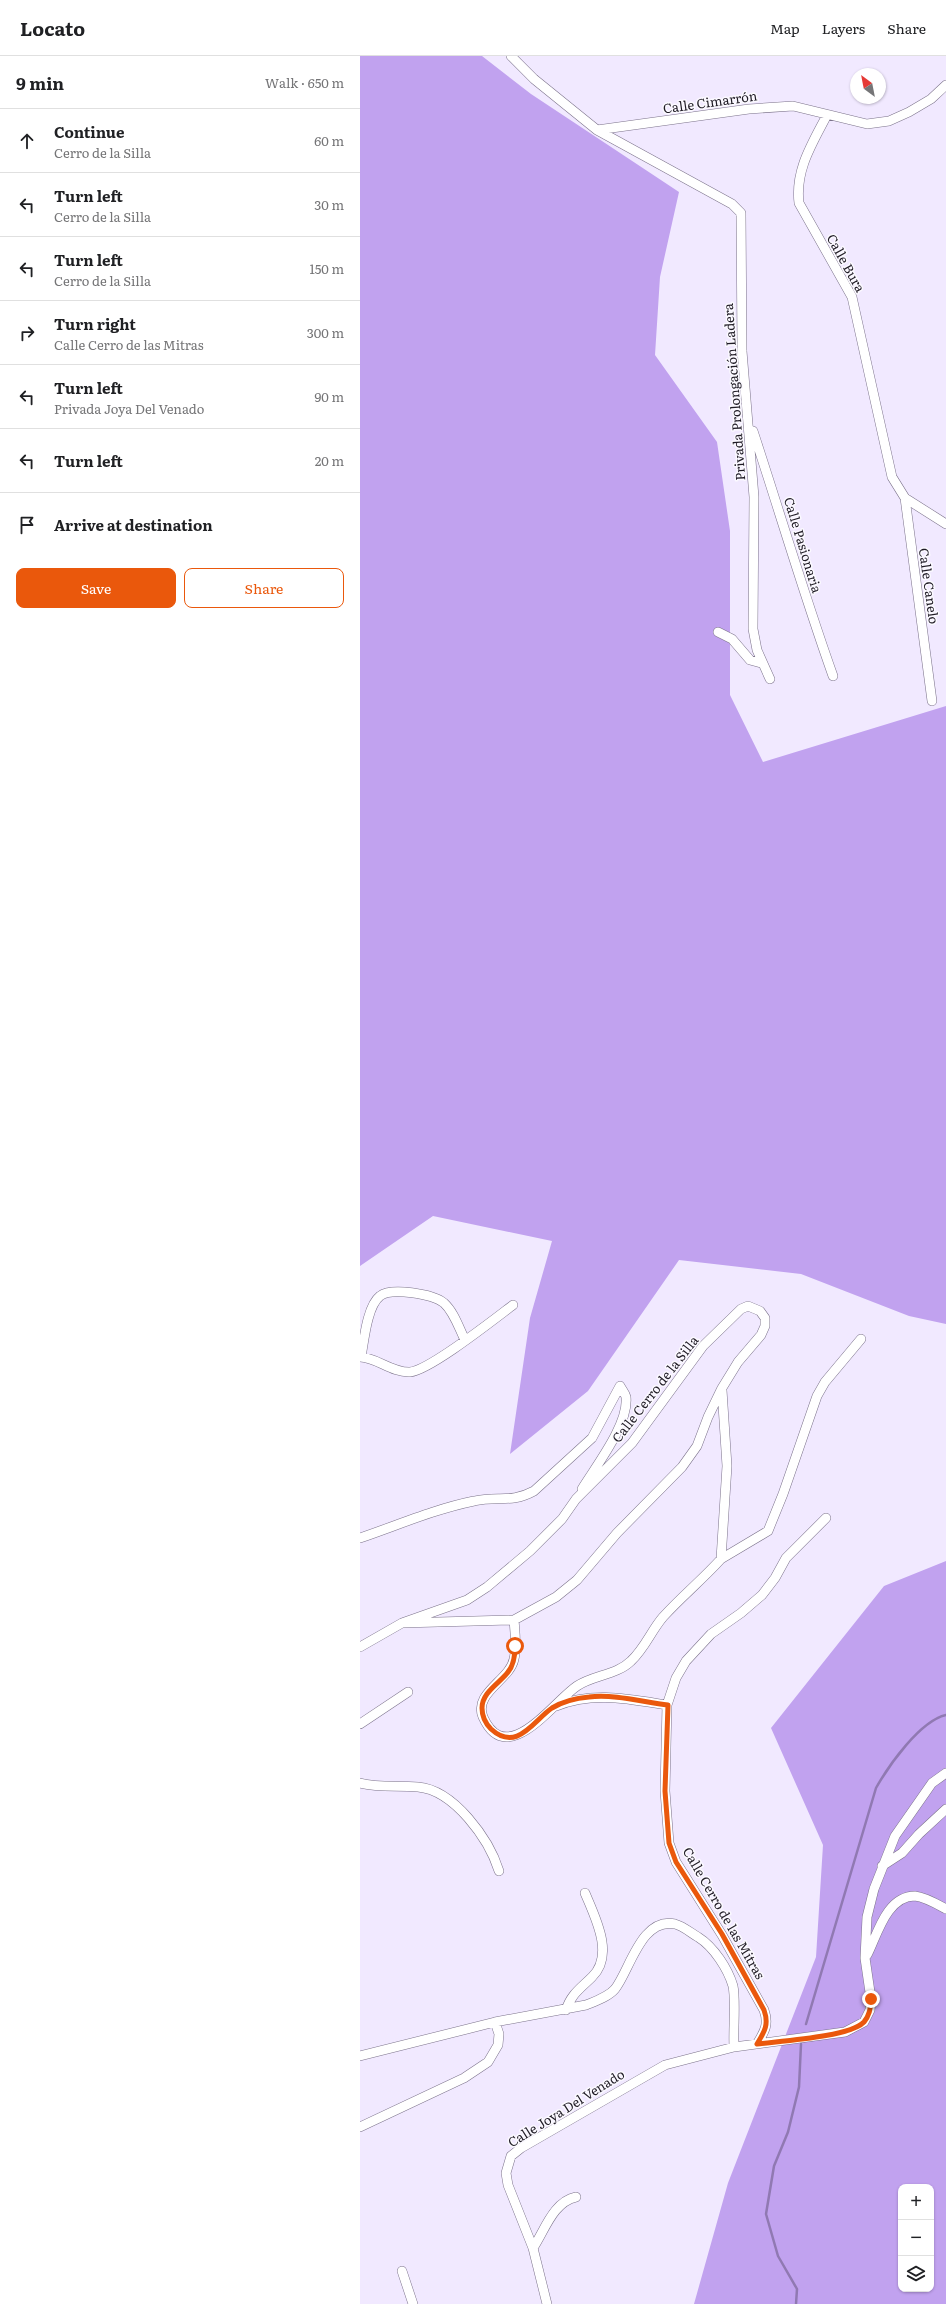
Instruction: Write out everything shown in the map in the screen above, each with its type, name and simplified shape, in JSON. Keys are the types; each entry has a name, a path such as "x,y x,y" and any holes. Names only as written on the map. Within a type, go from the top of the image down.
{"street":[{"name":"Privada Prolongación Ladera","path":"511,56 534,79 597,130 732,204 741,213 742,351 749,421 754,497 753,629 761,663 770,679"},
{"name":"Calle Cimarrón","path":"597,130 749,109 793,106 867,124 889,121 915,109 946,85"},
{"name":"Calle Bura","path":"827,115 802,165 797,188 799,203 852,297 892,477 905,498"},
{"name":"Calle Pasionaria","path":"749,421 776,499 798,578 833,676"},
{"path":"905,498 946,524"},
{"name":"Calle Canelo","path":"905,498 932,701"},
{"path":"718,632 732,639 750,660 761,663"},
{"path":"465,1340 449,1309 443,1302 398,1290 389,1291 379,1296 373,1305 360,1357 398,1370 409,1372 421,1369 465,1340 513,1305"},
{"name":"Calle Cerro de la Silla","path":"360,1647 402,1623 467,1600 487,1587 530,1551 562,1519 576,1499 632,1443 703,1346 741,1309 748,1306 754,1307 765,1318 765,1326 761,1335 738,1362 722,1388 708,1417 697,1446 682,1467 618,1533 577,1580 556,1597 514,1620"},
{"path":"402,1623 514,1620 514,1659 509,1672 487,1693 481,1706 482,1716 488,1726 498,1735 509,1737 522,1734 533,1727 551,1708 578,1685 617,1670 630,1662 642,1650 663,1617 721,1559 768,1531 783,1494 817,1396 825,1382 861,1339"},
{"path":"360,1538 425,1515 476,1500 509,1500 523,1497 534,1491 592,1438 620,1386 626,1399 622,1419 613,1438 576,1499"},
{"path":"721,1559 723,1549 727,1466 722,1388"},
{"name":"Calle Cerro de las Mitras","path":"757,2044 766,2028 767,2020 764,2010 722,1934 676,1862 669,1843 665,1791 668,1705 676,1678 686,1661 711,1634 740,1613 762,1594 775,1578 786,1558 826,1518"},
{"path":"360,1724 408,1692"},
{"path":"551,1708 567,1702 590,1697 617,1698 668,1705"},
{"path":"865,1958 867,1916 882,1866 895,1836 932,1783 946,1773"},
{"path":"360,1783 372,1786 419,1787 440,1793 469,1818 494,1854 499,1871"},
{"path":"882,1866 902,1853 919,1834 946,1809"},
{"path":"566,2010 573,1994 594,1976 603,1954 602,1935 586,1894"},
{"path":"865,1958 881,1923 891,1908 903,1899 914,1896 946,1909"},
{"path":"360,2056 495,2022 566,2010 600,2000 614,1989 645,1936 653,1929 664,1924 675,1924 702,1939 713,1950 727,1973 733,1986 734,2047"},
{"name":"Calle Joya Del Venado","path":"547,2304 533,2248 508,2185 506,2173 511,2156 520,2148 601,2104 658,2068 734,2047 845,2032 864,2022 870,2010 871,1999 865,1958"},
{"path":"360,2128 464,2078 488,2062 498,2045 499,2034 495,2022"},
{"path":"533,2248 558,2205 565,2199 576,2197"},
{"path":"402,2271 414,2304"}],"shaded area":[{"path":"360,56 482,56 531,94 679,192 660,277 655,355 717,442 730,531 730,695 763,762 946,706 946,1324 909,1316 801,1274 679,1260 588,1391 510,1454 530,1318 552,1241 433,1216 360,1266"},
{"path":"946,1561 946,2304 694,2304 728,2183 816,1957 823,1845 771,1728 884,1586"}],"waterway":[{"path":"806,2024 876,1788 906,1745 926,1726 936,1719 946,1715"},
{"path":"796,2304 797,2289 778,2256 766,2214 774,2166 788,2132 799,2087 801,2044"}],"route":[{"path":"515,1646 514,1659 509,1672 487,1693 481,1706 482,1716 488,1726 498,1735 509,1737 522,1734 533,1727 551,1708 567,1702 590,1697 617,1698 668,1705 665,1743 665,1791 669,1843 676,1862 722,1934 764,2010 767,2020 766,2028 757,2044 845,2032 864,2022 870,2010 871,1999"}]}
